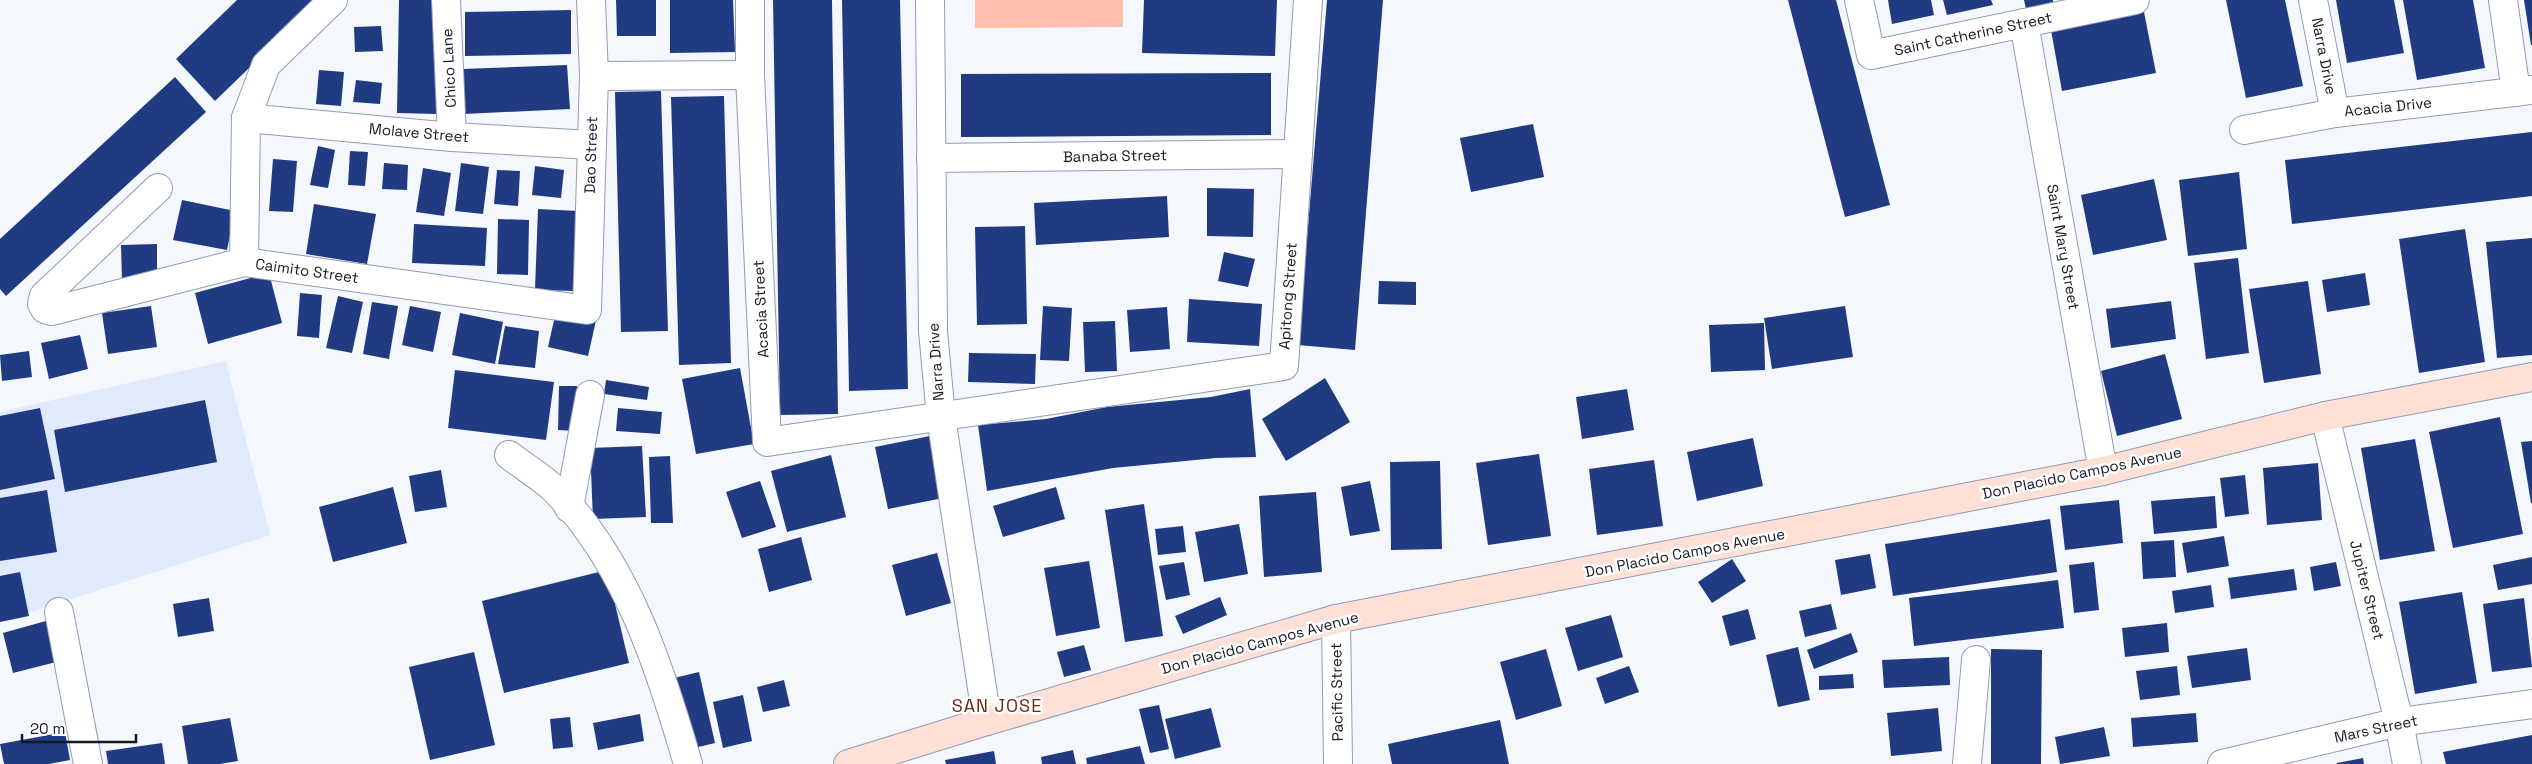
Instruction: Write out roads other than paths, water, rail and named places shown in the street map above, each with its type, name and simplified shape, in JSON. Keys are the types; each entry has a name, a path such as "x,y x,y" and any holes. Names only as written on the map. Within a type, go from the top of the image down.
{"main road":[{"name":"Don Placido Campos Avenue","path":"848,764 987,721 1336,619 2103,471 2325,416 2532,377"}],"street":[{"path":"244,262 246,118 266,65 333,0"},
{"name":"Chico Lane","path":"446,0 452,137"},
{"name":"Dao Street","path":"587,310 594,76 591,0"},
{"name":"Acacia Street","path":"750,0 750,75 767,442 941,417"},
{"name":"Narra Drive","path":"930,0 933,331 941,417 987,721"},
{"name":"Apitong Street","path":"941,417 1284,366 1308,0"},
{"name":"Saint Catherine Street","path":"1859,0 1871,55 2134,0"},
{"name":"Narra Drive","path":"2313,0 2335,113"},
{"path":"2503,0 2524,91"},
{"name":"Saint Mary Street","path":"2024,22 2103,471"},
{"path":"594,76 750,75"},
{"name":"Acacia Drive","path":"2244,130 2335,113 2524,91"},
{"name":"Molave Street","path":"246,118 452,137 592,145"},
{"name":"Banaba Street","path":"931,158 1298,154"},
{"name":"Caimito Street","path":"158,188 44,296 42,304 46,309 52,311 244,262 587,310"},
{"path":"569,508 590,395"},
{"name":"Jupiter Street","path":"2325,416 2399,722 2406,764"},
{"path":"509,455 554,489 611,566 654,652 688,764"},
{"path":"59,612 88,764"},
{"name":"Pacific Street","path":"1336,619 1338,764"},
{"path":"1967,764 1976,660"},
{"name":"Mars Street","path":"2222,764 2399,722 2532,704"}],"district":[{"name":"SAN JOSE","path":"997,706"}]}
